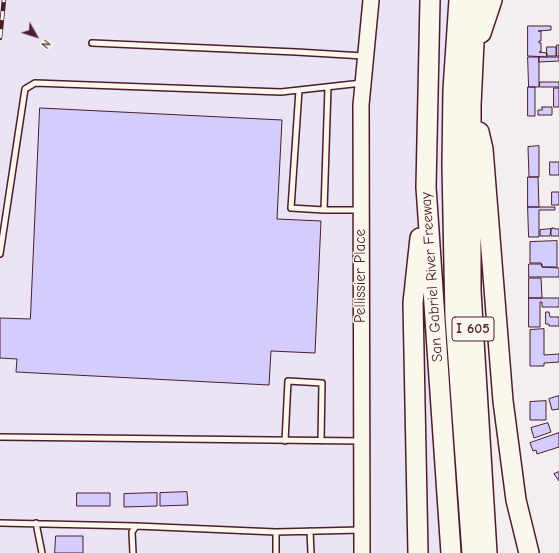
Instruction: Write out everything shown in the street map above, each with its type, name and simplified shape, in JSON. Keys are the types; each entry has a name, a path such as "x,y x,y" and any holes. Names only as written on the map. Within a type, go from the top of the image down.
{"highway":[{"name":"San Gabriel River Freeway","path":"430,0 426,187 451,553"},
{"path":"449,0 444,137 444,243 464,553"},
{"path":"459,0 453,90 452,165 455,317 472,553"},
{"name":"I 605","path":"476,0 471,105 471,291 487,553"},
{"path":"472,63 492,0"},
{"path":"471,105 484,149 503,401 516,500 529,553"},
{"path":"418,553 413,303 426,187"}],"main road":[{"name":"Pellissier Place","path":"362,553 361,105 371,0"}],"lane":[{"path":"92,43 365,56"},
{"path":"0,254 25,89 35,83 281,92 363,83"},
{"path":"324,210 328,87"},
{"path":"299,90 291,208 361,210"},
{"path":"285,441 288,381 322,383 321,441"},
{"path":"0,437 362,441"},
{"path":"0,523 136,526 276,532 362,530"},
{"path":"36,523 42,553"},
{"path":"133,553 132,532 136,526"},
{"path":"310,531 311,553"},
{"path":"276,532 276,553"}],"shaded area":[{"path":"0,0 457,0 467,553 0,553"}],"building":[{"path":"528,26 551,26 551,30 538,31 541,31 541,41 539,41 539,43 541,43 541,52 539,52 547,53 547,57 528,56"},
{"path":"557,45 559,45 559,56 557,56"},
{"path":"547,47 556,47 556,56 547,56"},
{"path":"528,57 539,57 539,87 529,87"},
{"path":"539,57 559,57 559,61 539,62"},
{"path":"540,82 559,82 559,87 540,87"},
{"path":"528,87 535,87 535,116 528,116"},
{"path":"554,88 559,88 559,107 554,107"},
{"path":"542,107 552,107 552,115 538,115 538,110 542,110"},
{"path":"40,108 282,120 277,219 321,221 315,353 271,351 269,385 16,372 17,359 0,358 0,318 30,319"},
{"path":"539,146 539,177 529,177 528,147"},
{"path":"550,162 559,162 559,175 550,175"},
{"path":"528,177 538,177 539,207 528,207"},
{"path":"552,192 559,192 559,205 552,205"},
{"path":"528,207 555,207 555,210 539,210 539,237 529,237"},
{"path":"552,228 559,229 559,236 551,236"},
{"path":"551,229 550,236 540,236 540,230"},
{"path":"557,241 557,267 542,267 541,263 530,263 530,242"},
{"path":"529,264 542,264 542,267 559,268 559,277 529,277"},
{"path":"529,278 541,278 542,298 529,298"},
{"path":"529,298 559,298 559,307 542,307 542,302 540,302 540,327 529,327"},
{"path":"546,312 549,312 550,317 559,317 559,326 549,326 549,324 546,324"},
{"path":"544,329 544,355 559,354 559,362 544,363 544,366 530,366 530,330"},
{"path":"559,396 559,409 552,410 549,399"},
{"path":"546,401 546,420 530,420 530,402"},
{"path":"548,423 551,432 534,438 531,428"},
{"path":"559,433 559,447 537,454 536,450 533,451 530,443"},
{"path":"559,472 559,481 554,474"},
{"path":"187,492 188,505 160,506 160,493"},
{"path":"77,493 110,493 110,506 77,506"},
{"path":"157,493 157,506 124,507 124,494"},
{"path":"56,536 83,536 83,553 55,553"}],"railway":[{"path":"0,38 4,0"}]}
